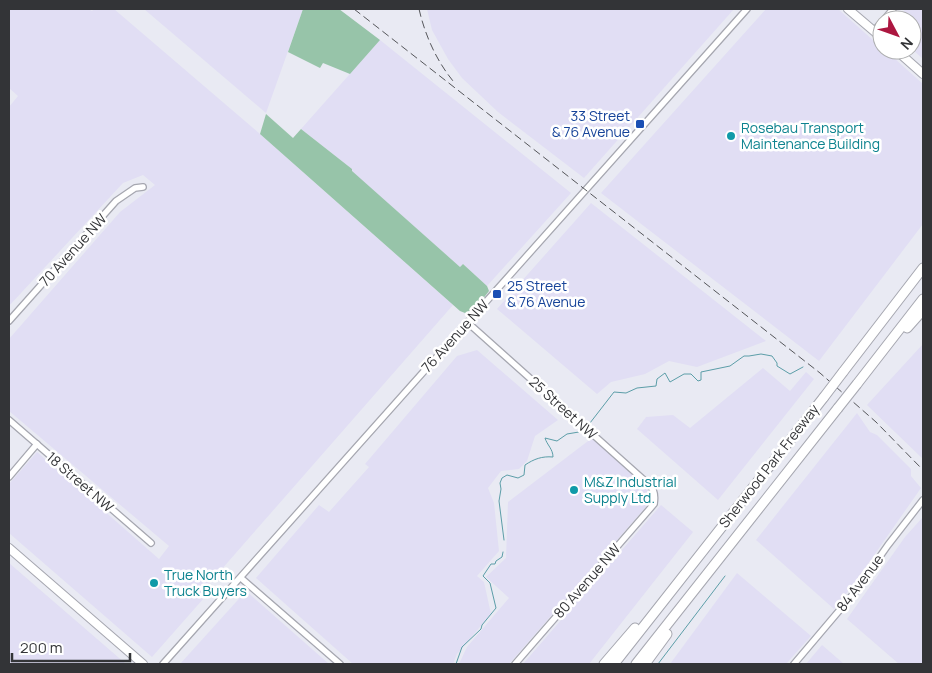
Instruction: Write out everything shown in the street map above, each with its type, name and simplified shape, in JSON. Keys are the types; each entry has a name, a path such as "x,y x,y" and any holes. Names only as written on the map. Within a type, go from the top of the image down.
{"highway":[{"path":"899,299 923,259"},
{"name":"Sherwood Park Freeway","path":"614,664 923,268"},
{"name":"Sherwood Park Freeway","path":"636,664 923,299"},
{"path":"866,372 923,310"},
{"path":"645,664 730,551 748,523"},
{"path":"604,664 664,595 680,580"}],"main road":[{"path":"848,9 872,29"},
{"path":"907,60 923,74"},
{"path":"9,548 143,664"}],"street":[{"name":"76 Avenue NW","path":"164,664 747,9"},
{"name":"70 Avenue NW","path":"9,321 116,201 135,188 143,186"},
{"name":"25 Street NW","path":"467,322 653,488 655,495"},
{"name":"18 Street NW","path":"9,420 151,543"},
{"path":"9,478 37,444"},
{"name":"80 Avenue NW","path":"515,664 654,504 655,495"},
{"name":"84 Avenue","path":"794,664 845,605 898,531 923,500"},
{"path":"241,578 340,664"}],"shaded area":[{"path":"9,9 89,9 92,11 94,9 114,9 260,134 453,305 200,594 204,598 152,657 9,533 9,484 37,452 159,559 169,546 9,411 9,339 120,212 155,185 143,175 123,183 9,306 9,107 18,96 9,88"},
{"path":"144,9 303,9 266,113"},
{"path":"427,9 734,9 584,178 498,112 462,78 448,59 432,30"},
{"path":"766,9 838,9 872,39 872,60 896,60 923,84 923,224 819,361 601,193"},
{"path":"923,9 923,59 922,10 905,10"},
{"path":"380,40 571,193 487,286 463,264 460,267 351,171 352,169 301,129"},
{"path":"591,203 766,341 697,367 669,361 645,374 611,382 597,394 497,309"},
{"path":"923,344 923,459 867,405"},
{"path":"477,350 558,420 535,436 527,461 519,469 501,471 488,488 494,503 499,551 477,576 484,582 491,614 457,654 453,664 353,664 256,578 319,505 329,512 369,467 365,464 457,356"},
{"path":"763,368 790,391 806,372 814,379 718,500 637,429 646,417 673,415 690,428"},
{"path":"857,413 870,432 877,435 911,469 911,476 921,488 856,581 834,609 756,540"},
{"path":"592,438 648,487 651,501 509,664 459,664 467,647 509,598 486,577 506,558 508,502"},
{"path":"661,505 693,532 589,664 523,664"},
{"path":"923,517 923,664 899,664 847,619 905,537"},
{"path":"9,563 126,664 9,664"},
{"path":"737,573 811,636 786,664 670,664"},
{"path":"246,591 329,664 180,664"},
{"path":"822,645 844,664 806,664"}],"green space":[{"path":"303,9 339,9 380,40 350,74 323,63 320,68 288,52"},
{"path":"266,114 293,138 301,129 352,169 460,267 463,264 487,286 489,291 475,309 465,313 460,311 260,134"}],"waterway":[{"path":"590,423 614,392 626,393 637,388 656,386 657,379 665,373 670,382 684,374 691,374 698,381 701,380 701,372 730,366 744,356 761,354 772,356 777,366 790,374 803,367"},
{"path":"504,540 499,501 502,478 507,475 518,478 524,475 525,465 528,463 542,458 553,457 545,438 557,441 567,434 579,432"},
{"path":"456,664 462,647 481,629 482,625 496,608 490,583 483,576 491,564 495,564 502,557 503,552"},
{"path":"658,664 725,576"}],"railway":[{"path":"354,9 820,373 876,422 923,470"},
{"path":"419,9 432,47 441,65 453,81"}],"place":[{"name":"33 Street & 76 Avenue","path":"640,124"},
{"name":"Rosebau Transport Maintenance Building","path":"731,136"},
{"name":"25 Street & 76 Avenue","path":"497,294"},
{"name":"M&Z Industrial Supply Ltd.","path":"574,490"},
{"name":"True North Truck Buyers","path":"154,583"}]}
